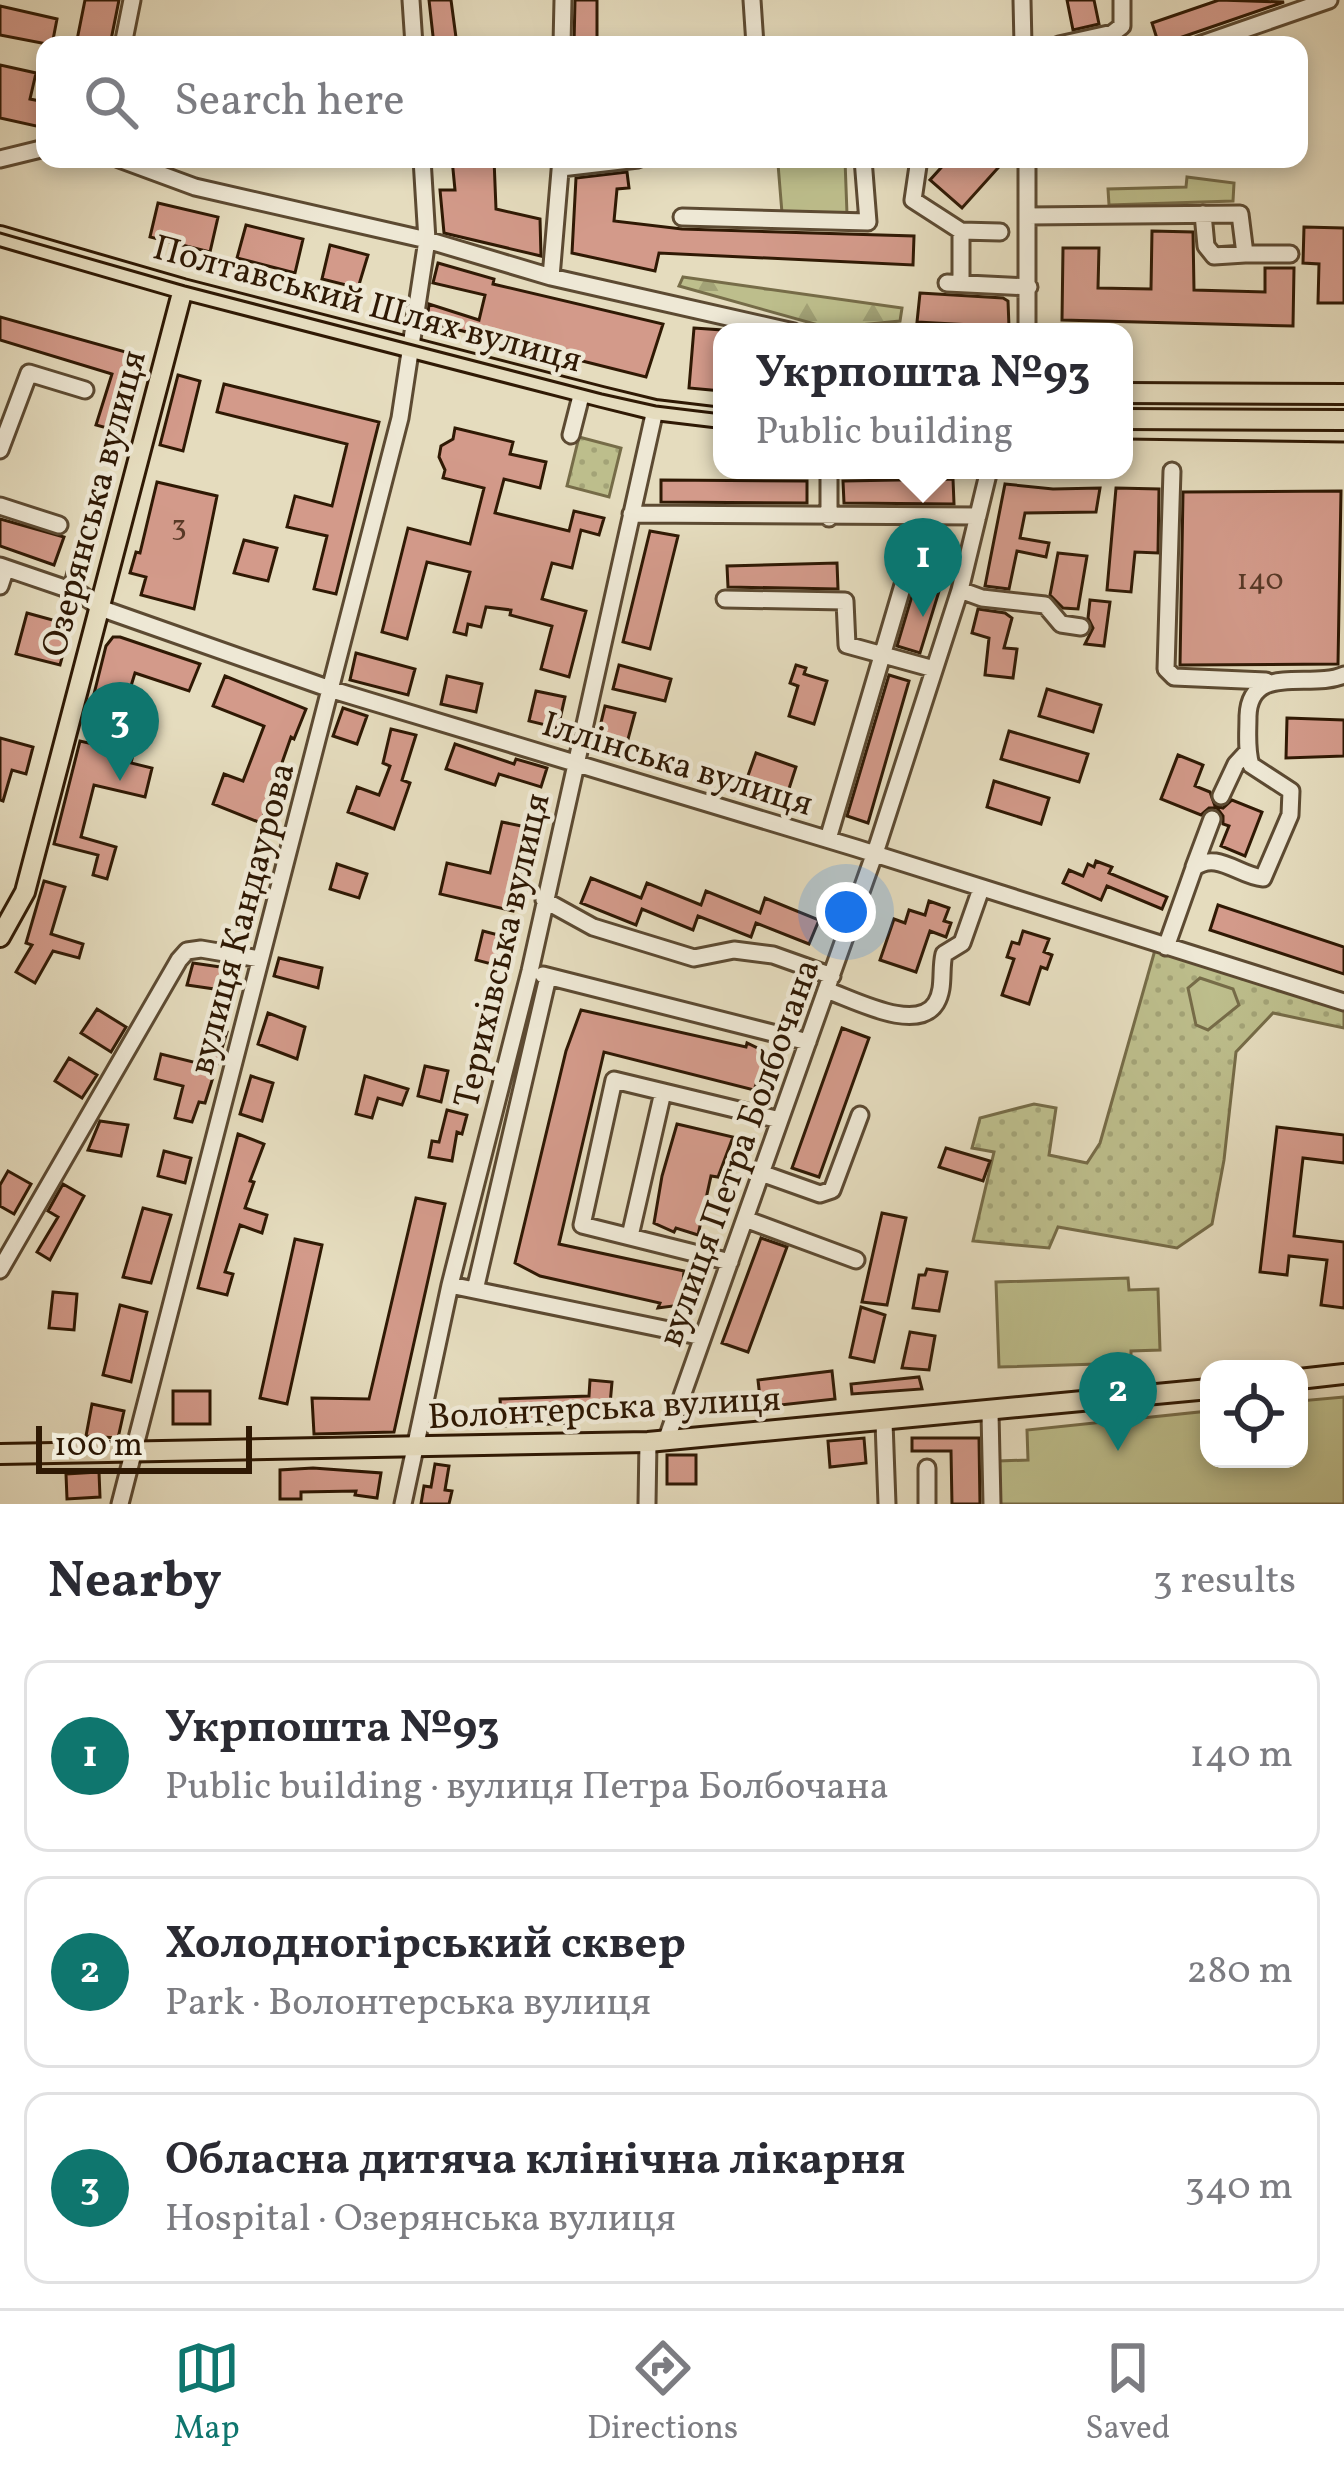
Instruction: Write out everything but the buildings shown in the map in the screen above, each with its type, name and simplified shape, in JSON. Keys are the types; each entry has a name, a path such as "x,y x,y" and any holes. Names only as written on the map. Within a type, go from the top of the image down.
{"main road":[{"name":"Полтавський Шлях вулиця","path":"0,236 183,289 582,392 655,410 713,417"},
{"name":"Озерянська вулиця","path":"0,938 25,892 183,289"},
{"path":"1133,393 1344,394"},
{"path":"1133,418 1344,420"},
{"path":"1308,1378 1344,1374"},
{"name":"Волонтерська вулиця","path":"0,1454 657,1441 1200,1390"}],"street":[{"path":"126,36 132,0"},
{"path":"411,0 413,36"},
{"path":"562,36 563,0"},
{"path":"752,0 754,36"},
{"path":"1022,0 1023,36"},
{"path":"1100,36 1122,26 1122,0"},
{"path":"1225,36 1329,0"},
{"path":"0,160 36,150"},
{"path":"143,168 195,188 427,240 551,277 754,323"},
{"name":"вулиця Кандаурова","path":"120,1504 400,418 427,240 423,168"},
{"path":"551,277 561,168"},
{"path":"682,217 868,222 864,168"},
{"path":"918,168 913,200 961,231 1000,232"},
{"path":"1027,168 1027,323"},
{"path":"1203,214 1206,246 1214,256 1290,254"},
{"path":"1027,216 1240,214 1245,254"},
{"path":"961,231 954,283 1029,286"},
{"path":"0,450 29,373 85,390"},
{"path":"571,435 582,392"},
{"name":"Терихівська вулиця","path":"403,1504 450,1285 530,971 655,410"},
{"path":"1172,471 1166,669 1174,677 1343,679"},
{"path":"829,479 829,518"},
{"name":"вулиця Петра Болбочана","path":"647,1504 657,1441 703,1337 875,854 960,590 987,479"},
{"path":"0,506 59,525"},
{"path":"631,514 978,516"},
{"path":"828,839 923,517"},
{"path":"0,586 3,567"},
{"name":"Іллінська вулиця","path":"3,567 71,591 99,607 330,689 1344,1002"},
{"path":"71,591 76,573"},
{"path":"960,590 982,598 1046,605 1061,625 1081,627"},
{"path":"725,599 845,601 847,645 934,669"},
{"path":"1194,868 1202,861 1215,861 1252,877 1263,878 1269,871 1290,815 1291,790 1251,765 1247,752 1249,706 1257,688 1269,681"},
{"path":"1221,796 1247,752"},
{"path":"1166,947 1211,819"},
{"path":"544,900 593,927 694,958 734,950 773,956 903,1017 927,1012 938,1001 944,954 962,943 981,889"},
{"path":"0,1270 179,960 187,951 201,949 260,959"},
{"path":"530,971 808,1042"},
{"path":"475,1290 548,976"},
{"path":"730,1262 582,1225 614,1080 780,1120"},
{"path":"630,1236 663,1091"},
{"path":"761,1173 820,1194 832,1190 860,1115"},
{"path":"745,1219 856,1260"},
{"path":"450,1285 703,1337"},
{"path":"989,1412 992,1504"},
{"path":"884,1422 887,1504"},
{"path":"927,1468 927,1504"}],"green space":[{"path":"778,168 845,168 847,214 782,213"},
{"path":"1187,177 1234,183 1233,201 1109,205 1108,189 1186,187"},
{"path":"683,277 902,308 900,321 811,323 679,286"},
{"path":"579,437 621,448 609,497 567,486"},
{"path":"1155,950 1344,1009 1344,1028 1273,1013 1236,1052 1212,1224 1177,1248 1058,1227 1049,1248 973,1241 994,1152 972,1148 980,1118 1034,1104 1056,1108 1049,1155 1087,1163 1100,1143"},
{"path":"1200,978 1233,989 1239,1005 1208,1030 1196,1025 1188,988"},
{"path":"1128,1278 1129,1290 1158,1289 1160,1350 1131,1351 1131,1363 999,1367 996,1282"},
{"path":"1344,1397 1344,1504 999,1504 998,1461 1028,1460 1027,1430 1200,1412 1200,1468 1308,1468 1308,1400"}],"tram line":[{"path":"0,233 602,394 713,413"},
{"path":"1133,439 1344,442"}],"place":[{"name":"Укрпошта №93","path":"923,617"},
{"name":"Обласна дитяча клінічна лікарня","path":"120,781"},
{"name":"Холодногірський сквер","path":"1118,1451"}]}
